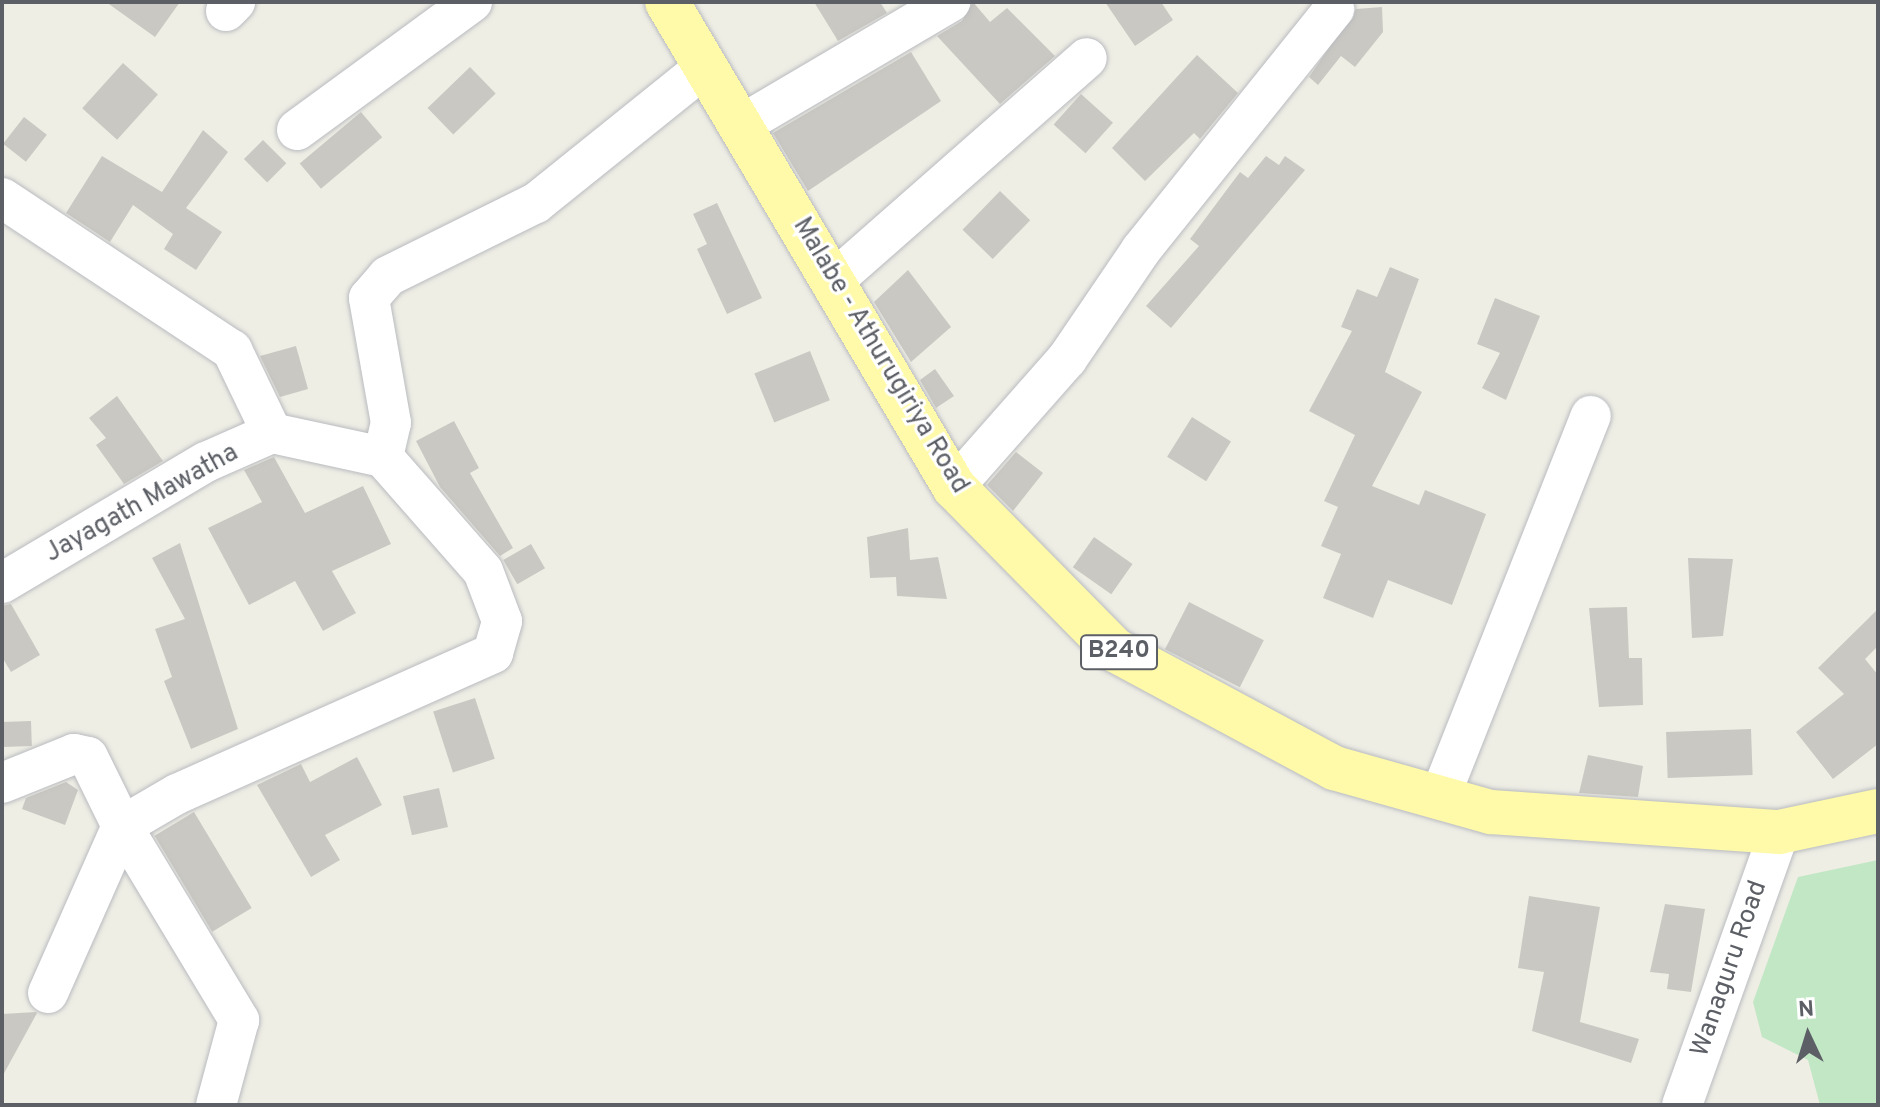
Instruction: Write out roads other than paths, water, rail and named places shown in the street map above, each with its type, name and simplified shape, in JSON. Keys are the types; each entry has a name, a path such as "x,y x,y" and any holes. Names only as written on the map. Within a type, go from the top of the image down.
{"main road":[{"name":"Malabe - Athurugiriya Road","path":"667,2 954,487 1115,650 1334,768 1491,812 1779,832 1877,810"}],"street":[{"path":"297,130 472,2"},
{"path":"741,125 950,2"},
{"path":"954,487 1067,359 1141,250 1334,9"},
{"path":"832,282 1087,58"},
{"path":"383,457 391,423 369,298 388,276 536,203 704,68"},
{"path":"2,198 232,350 272,433 383,457 483,571 502,621 493,653 177,794 122,826 48,993"},
{"path":"1439,799 1591,416"},
{"name":"Jayagath Mawatha","path":"2,583 206,462 272,433"},
{"path":"2,783 74,754 88,757 122,826 239,1020 216,1105"},
{"name":"Wanaguru Road","path":"1682,1105 1779,832"}]}
